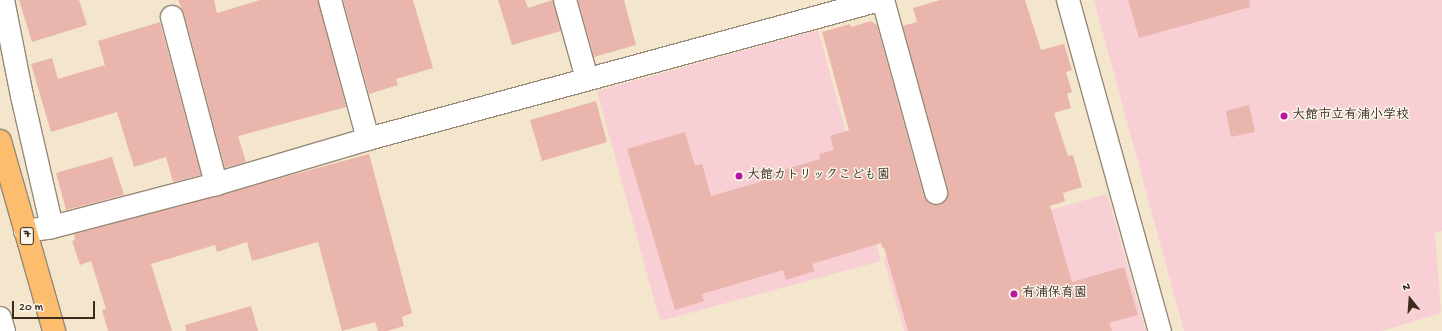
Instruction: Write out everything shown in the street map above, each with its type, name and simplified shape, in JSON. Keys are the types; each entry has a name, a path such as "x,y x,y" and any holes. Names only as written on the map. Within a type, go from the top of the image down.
{"highway":[{"name":"7","path":"0,141 54,331"}],"street":[{"path":"3,0 22,96 52,227"},
{"path":"330,0 368,139"},
{"path":"565,0 587,80"},
{"path":"25,232 52,227 216,184 368,139 881,0 936,193"},
{"path":"1068,0 1160,331"},
{"path":"172,17 216,184"},
{"path":"0,318 4,331"}],"shaded area":[{"name":"大館市立有浦小学校","path":"1094,0 1442,0 1442,231 1435,233 1441,313 1382,331 1184,331"},
{"name":"大館カトリックこども園","path":"818,30 881,261 660,321 597,91"},
{"name":"有浦保育園","path":"1107,194 1146,331 904,331 883,257"}],"building":[{"path":"19,0 79,0 87,25 32,42"},
{"path":"178,0 214,0 217,13 260,0 318,0 346,107 238,136 246,162 225,168 184,14"},
{"path":"343,0 413,0 433,68 396,79 398,85 369,94"},
{"path":"498,0 525,0 528,8 553,0 561,31 512,45"},
{"path":"578,0 624,0 636,45 594,57"},
{"path":"940,0 1025,0 1041,50 1064,44 1072,70 1066,72 1072,92 1067,94 1071,108 1054,113 1068,156 1073,155 1082,187 1063,193 1065,201 1050,206 1072,282 1124,267 1138,315 1109,323 1112,331 908,331 884,247 882,248 881,243 812,264 815,271 786,280 783,270 702,294 704,301 675,310 627,149 685,132 695,166 702,164 711,196 760,182 759,177 820,159 819,154 834,150 830,136 849,130 822,32 850,24 851,27 871,21 877,25 924,196 927,202 932,205 940,205 948,197 948,190 903,26 917,22 913,8"},
{"path":"1128,0 1249,0 1250,7 1139,38"},
{"path":"160,22 201,175 173,182 166,157 134,167 117,112 51,132 31,64 52,58 58,79 105,65 98,41"},
{"path":"596,101 607,142 542,161 530,120"},
{"path":"1249,105 1255,132 1231,137 1226,111"},
{"path":"369,154 412,313 402,317 404,326 387,331 378,331 375,322 342,331 318,242 252,261 247,242 217,252 215,245 151,264 172,331 108,331 102,310 106,309 91,261 80,265 72,241 75,240 74,234"},
{"path":"112,157 124,195 66,210 56,173"},
{"path":"251,306 258,331 186,331 185,325"}],"place":[{"name":"大館市立有浦小学校","path":"1284,116"},
{"name":"大館カトリックこども園","path":"739,176"},
{"name":"有浦保育園","path":"1014,294"}]}
